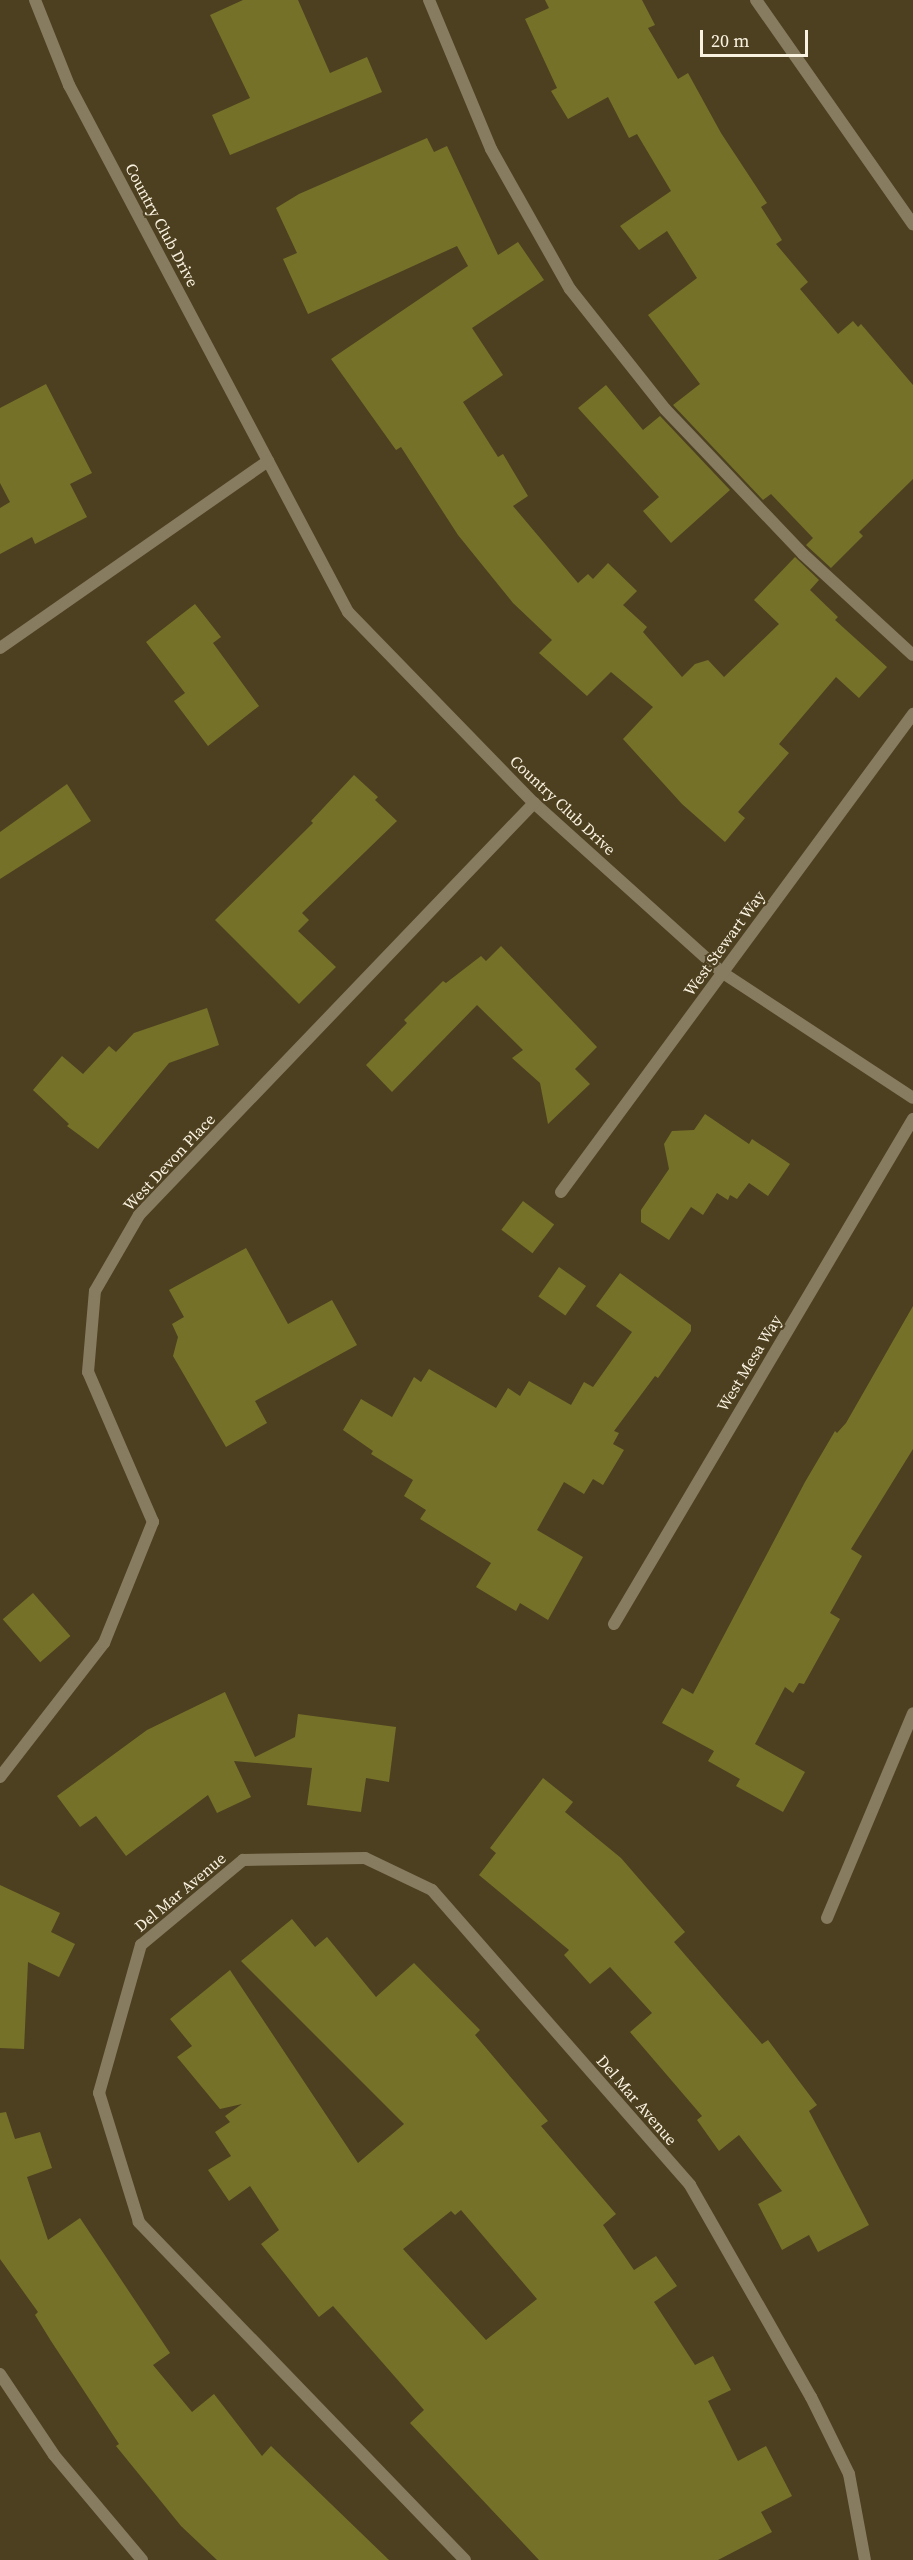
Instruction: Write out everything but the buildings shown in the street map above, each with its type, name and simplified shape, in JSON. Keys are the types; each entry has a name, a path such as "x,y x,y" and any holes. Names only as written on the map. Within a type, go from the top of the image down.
{"street":[{"name":"Country Club Drive","path":"35,0 69,85 348,612 534,803 723,973 913,1098"},
{"path":"429,0 491,149 570,289 665,409 803,554 913,656"},
{"path":"756,0 913,224"},
{"path":"0,648 268,461"},
{"name":"West Stewart Way","path":"561,1192 913,714"},
{"name":"West Devon Place","path":"0,1776 104,1643 153,1522 88,1371 96,1291 139,1215 534,803"},
{"name":"West Mesa Way","path":"614,1624 913,1119"},
{"path":"827,1918 913,1713"},
{"name":"Del Mar Avenue","path":"465,2560 139,2222 99,2093 141,1945 243,1860 364,1858 432,1890 690,2186 811,2397 849,2474 865,2560"},
{"path":"0,2374 54,2455 142,2560"}]}
